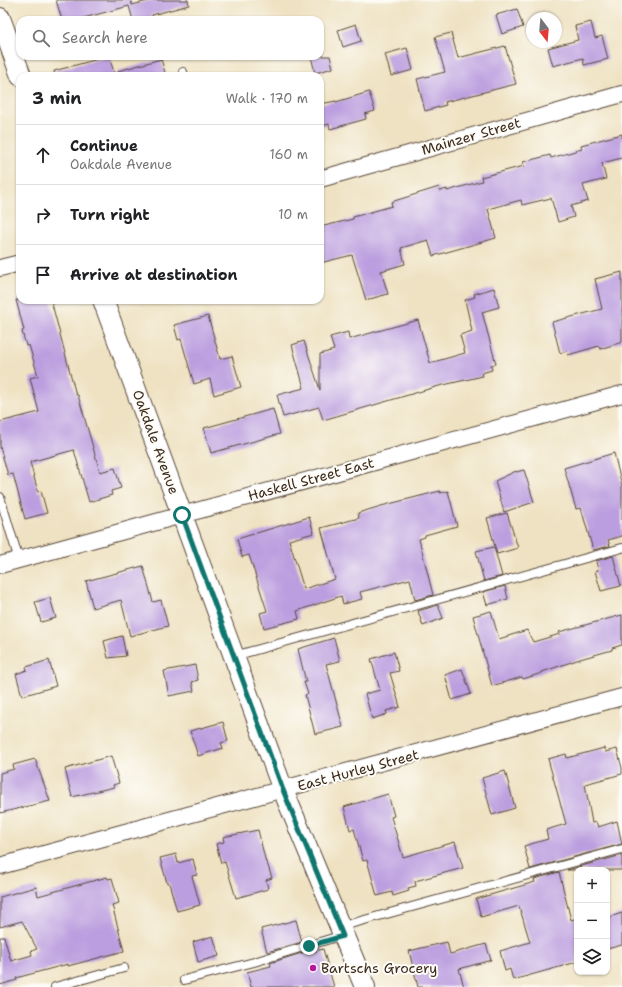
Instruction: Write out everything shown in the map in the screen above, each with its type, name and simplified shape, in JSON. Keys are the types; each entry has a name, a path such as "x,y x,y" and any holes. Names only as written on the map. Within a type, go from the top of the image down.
{"street":[{"path":"0,18 20,72"},
{"name":"Mainzer Street","path":"324,178 622,94"},
{"path":"0,268 16,264"},
{"name":"Oakdale Avenue","path":"104,304 283,790 365,987"},
{"name":"Haskell Street East","path":"0,566 622,394"},
{"name":"East Hurley Street","path":"0,866 622,697"}],"lane":[{"path":"0,497 18,560"},
{"path":"234,656 622,548"},
{"path":"184,980 254,962 341,931 622,848"},
{"path":"55,987 124,968"}],"building":[{"path":"56,0 131,0 132,5 152,0 188,0 189,5 152,16 132,16 129,6 91,16 61,16"},
{"path":"517,9 523,27 502,34 496,15"},
{"path":"591,22 595,38 602,36 608,59 584,65 583,58 553,66 548,48 562,48 562,44 578,40 575,26"},
{"path":"356,24 361,41 343,47 338,30"},
{"path":"451,33 458,58 505,46 516,84 445,102 446,105 425,111 417,79 445,72 435,37"},
{"path":"407,48 413,70 391,76 385,54"},
{"path":"324,56 330,56 333,68 315,72 312,60 324,60"},
{"path":"94,60 110,60 114,72 54,72"},
{"path":"161,60 165,72 118,72"},
{"path":"369,92 375,111 365,114 366,119 330,129 329,124 324,126 324,103 336,102"},
{"path":"622,134 622,158 602,163 606,179 583,185 588,201 571,206 574,217 558,222 551,198 522,205 521,200 488,209 496,238 433,256 428,240 401,248 405,264 381,271 388,294 366,300 352,255 324,262 324,226 353,219 353,217 392,206 391,202 439,187 440,191 447,189 447,191 482,181 481,177 524,166 523,162 550,155 551,158 582,149 581,145"},
{"path":"622,272 622,342 600,349 599,346 568,355 567,351 560,353 552,322 602,309 595,279"},
{"path":"494,288 499,307 482,312 496,364 491,365 492,370 482,373 483,376 439,386 323,420 319,407 283,417 277,395 304,388 292,345 304,341 320,390 320,354 334,350 330,337 348,332 349,339 418,320 430,363 465,353 460,335 472,331 465,300 475,297 474,294"},
{"path":"17,304 52,304 76,395 78,395 100,472 115,468 121,488 111,491 112,495 89,502 74,450 30,462 38,492 41,491 47,513 25,519 13,474 8,475 0,447 0,422 39,412 30,378 38,376 29,345 26,346 22,331 24,330"},
{"path":"208,316 220,359 232,356 241,387 214,395 210,379 194,384 181,339 178,340 174,325"},
{"path":"273,409 280,434 211,453 204,428"},
{"path":"614,453 622,486 622,536 608,540 610,546 593,550 581,508 576,509 564,468"},
{"path":"524,470 534,502 504,512 495,481 516,471"},
{"path":"440,491 440,493 448,491 457,526 425,535 425,537 419,539 433,595 415,600 410,579 360,592 362,599 343,604 341,596 297,611 299,619 264,628 260,613 267,611 249,555 242,557 237,539 309,517 314,533 289,540 304,589 335,579 321,528 359,518 358,513"},
{"path":"507,513 518,548 497,554 487,518"},
{"path":"494,547 502,576 484,581 476,551"},
{"path":"613,556 621,586 601,591 595,571 598,570 596,561"},
{"path":"143,566 153,602 161,600 168,626 130,636 121,600 93,608 86,581"},
{"path":"505,586 508,599 487,605 483,592"},
{"path":"50,598 56,618 41,622 35,602"},
{"path":"438,605 443,618 423,626 418,611"},
{"path":"491,611 499,639 527,630 533,642 560,634 559,632 622,615 622,645 612,648 612,650 580,659 523,679 522,677 492,686 473,616"},
{"path":"122,636 126,656 108,658 104,641"},
{"path":"334,638 340,661 326,664 343,727 315,734 305,695 308,694 304,682 306,682 298,649"},
{"path":"394,652 399,671 390,673 400,707 386,711 387,714 372,719 365,694 380,690 371,659"},
{"path":"49,660 56,686 22,696 16,674 27,670 26,667"},
{"path":"195,665 198,680 192,682 194,691 169,696 164,671"},
{"path":"462,669 471,694 452,700 445,675"},
{"path":"223,722 228,741 221,743 223,748 198,756 190,731"},
{"path":"604,748 605,752 617,749 622,774 585,784 592,823 596,822 598,827 617,821 622,844 530,869 524,846 548,839 546,830 566,824 548,759 566,754 567,758"},
{"path":"111,756 119,783 113,785 114,787 72,797 65,769"},
{"path":"35,759 50,801 0,813 0,773 14,769 13,765"},
{"path":"505,771 515,808 492,815 482,778"},
{"path":"388,794 394,816 391,817 403,857 455,842 463,868 415,881 416,886 408,888 409,891 393,896 392,892 377,896 367,860 363,861 354,829 350,830 344,807"},
{"path":"258,830 266,863 272,878 266,880 268,889 236,898 225,862 221,863 216,844 224,842 223,837"},
{"path":"176,854 178,863 193,859 197,875 192,876 200,905 177,911 160,858"},
{"path":"622,855 622,870 610,870 610,867 578,867"},
{"path":"559,872 571,920 574,919 574,963 513,980 510,969 505,971 500,951 530,942 519,906 481,917 476,899 535,882 534,879"},
{"path":"107,877 108,879 112,878 119,903 112,905 124,951 16,978 17,980 0,985 0,937 4,937 11,961 32,955 31,951 37,949 22,921 0,927 0,897 36,887 38,896"},
{"path":"622,913 622,945 610,948 610,939 610,917"},
{"path":"296,920 302,942 267,952 261,929"},
{"path":"213,936 219,956 198,962 193,942"},
{"path":"447,942 450,954 486,944 491,960 459,969 464,987 418,987 409,951"},
{"path":"323,949 334,987 251,987 247,972 271,966 270,963 305,952 306,954"}],"place":[{"name":"Bartschs Grocery","path":"313,968"}],"route":[{"path":"182,515 283,790 343,936 309,946"}]}
